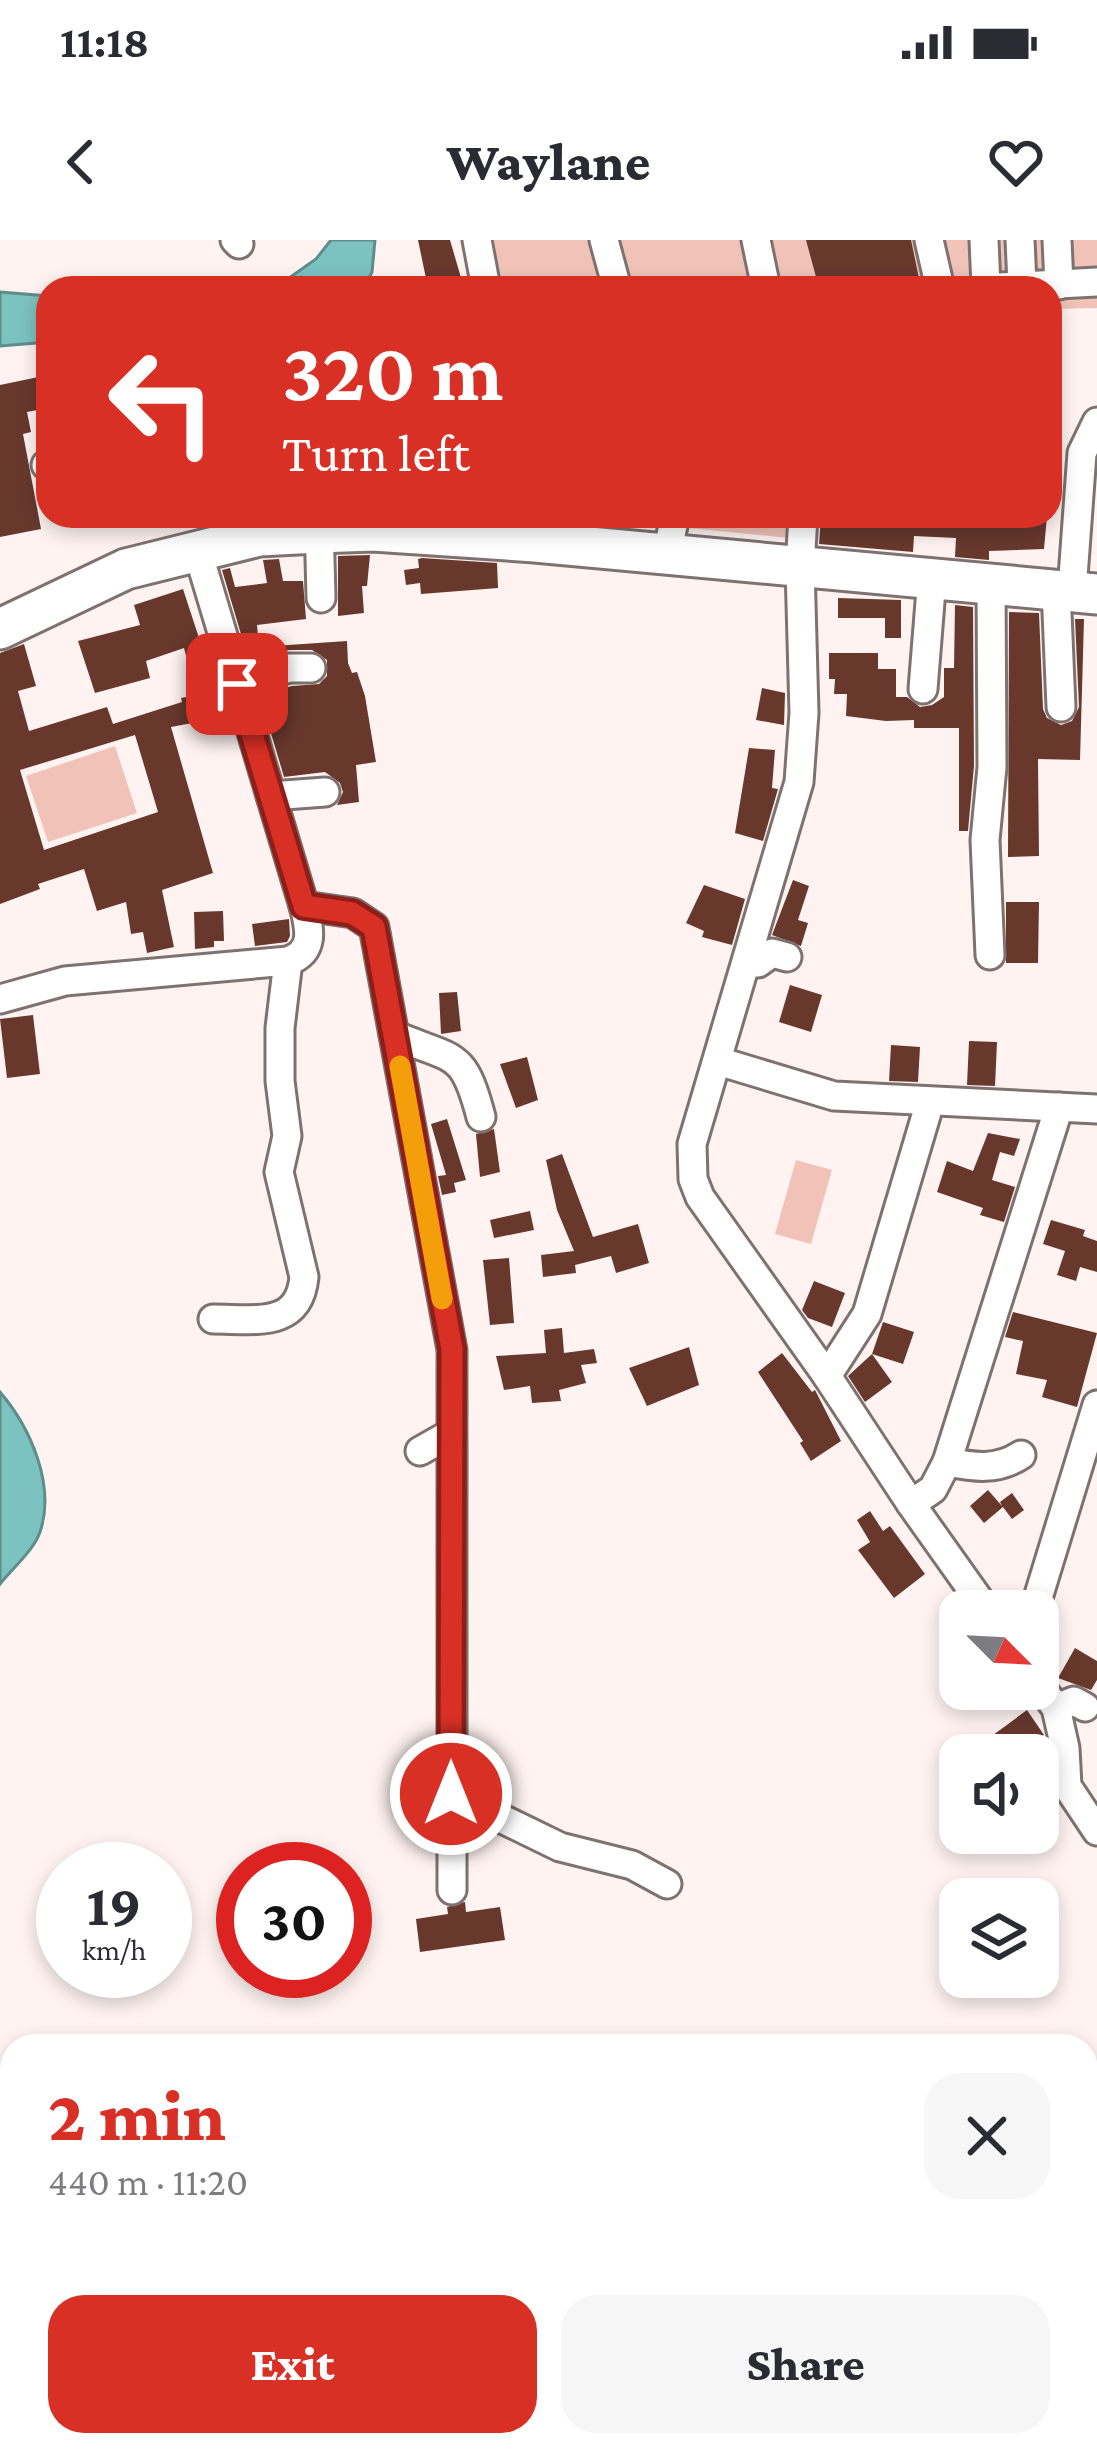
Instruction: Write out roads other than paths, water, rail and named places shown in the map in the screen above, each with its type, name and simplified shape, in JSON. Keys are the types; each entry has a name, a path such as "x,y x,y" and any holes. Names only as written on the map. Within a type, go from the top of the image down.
{"highway":[{"path":"0,629 125,569 298,528"},
{"path":"349,528 671,535 800,567 1075,591"}],"street":[{"path":"477,240 484,276"},
{"path":"604,240 613,276"},
{"path":"756,240 764,276"},
{"path":"928,240 937,276"},
{"path":"983,276 984,240"},
{"path":"1020,240 1022,276"},
{"path":"1057,240 1059,276"},
{"path":"1062,284 1097,282"},
{"path":"1061,707 1075,591 1082,453 1097,422"},
{"path":"318,528 321,598"},
{"path":"802,528 804,713 799,782 692,1144 693,1179 700,1197 972,1590"},
{"path":"0,999 65,982 288,961 304,952 310,940 304,906 197,549"},
{"path":"923,689 932,577"},
{"path":"989,955 985,841 992,767 991,584"},
{"path":"237,684 290,668 311,668"},
{"path":"271,796 326,792"},
{"path":"304,906 336,908 372,923 452,1349 452,1890"},
{"path":"747,960 758,963 772,952 787,957"},
{"path":"213,1319 281,1316 301,1300 304,1277 279,1172 287,1136 280,1028 288,961"},
{"path":"394,1035 460,1063 472,1082 481,1117"},
{"path":"718,1061 834,1096 1097,1109"},
{"path":"827,1376 867,1314 929,1102"},
{"path":"910,1504 933,1489 947,1462 1059,1107"},
{"path":"1040,1590 1097,1405"},
{"path":"420,1451 450,1434"},
{"path":"947,1462 1005,1465 1021,1455"},
{"path":"1059,1707 1074,1701 1085,1706"},
{"path":"1056,1710 1067,1786 1097,1831"},
{"path":"451,1794 560,1847 632,1864 667,1884"}],"water":[{"path":"331,240 375,240 370,276 292,276 316,259"},
{"path":"0,292 36,295 36,343 0,346"},
{"path":"0,1392 30,1439 45,1495 37,1539 0,1584"}]}
